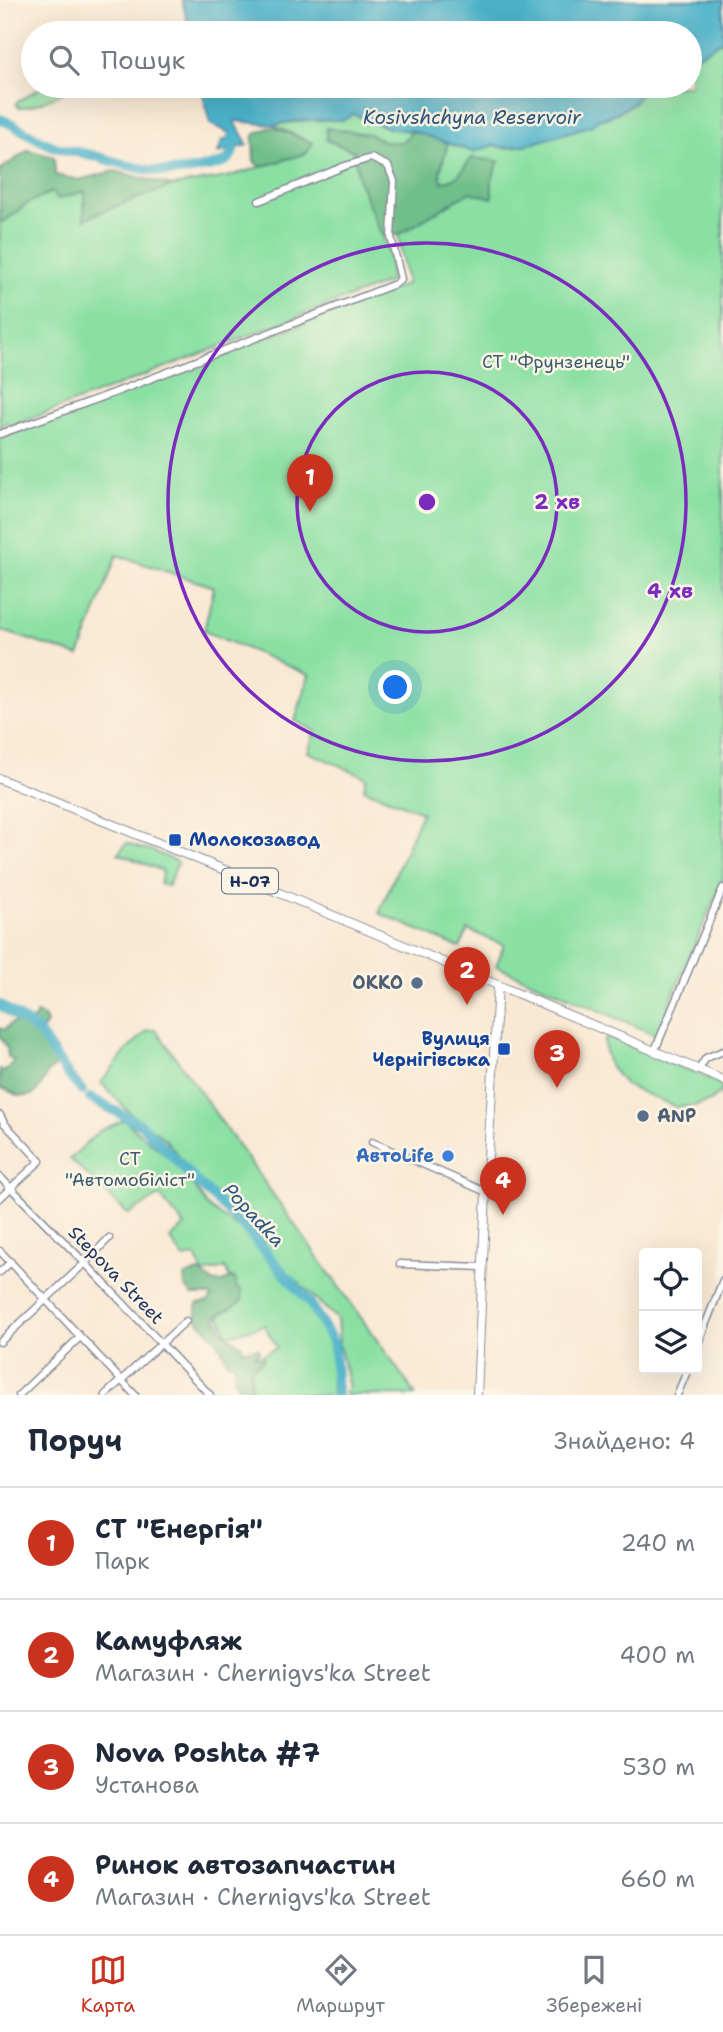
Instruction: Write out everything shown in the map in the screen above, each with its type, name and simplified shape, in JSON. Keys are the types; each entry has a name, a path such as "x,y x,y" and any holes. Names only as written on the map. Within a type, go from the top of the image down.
{"main road":[{"name":"Н-07","path":"0,779 498,985"},
{"path":"477,1395 498,985 723,1080"}],"street":[{"path":"0,434 221,352 395,284 401,279 391,237 394,181 388,166 371,158 259,201"},
{"path":"655,1050 723,888"},
{"path":"699,1069 706,1058 723,1051"},
{"path":"0,1115 4,1123 40,1161 0,1198"},
{"path":"372,1142 486,1192"},
{"name":"Stepova Street","path":"0,1177 210,1395"},
{"path":"0,1342 109,1238"},
{"path":"0,1251 135,1395"},
{"path":"0,1272 11,1262"},
{"path":"400,1264 482,1267"},
{"path":"702,1333 723,1280"},
{"path":"105,1395 186,1321"},
{"path":"19,1395 80,1337"},
{"path":"677,1395 686,1374"}],"green space":[{"name":"СТ \"Фрунзенець\"","path":"723,40 723,879 656,1035 496,966 504,945 468,930 460,948 379,913 422,812 364,789 366,777 308,752 315,731 295,721 309,675 204,631 214,587 117,555 79,656 0,630 0,439 407,284 398,235 470,192 492,197 492,179 498,162 472,158 457,177 441,183 440,172 448,142 473,152 494,145 505,148 525,145 592,125 598,119 608,118 635,102 637,98 702,98 702,53"},
{"path":"24,98 51,98 19,108 16,103"},
{"path":"353,114 391,129 413,131 402,142 386,142 369,134 327,140 354,151 360,183 386,245 389,282 12,426 7,423 0,427 0,222 28,203 51,192 59,198 85,191 84,218 172,186 227,177 307,153 312,143 273,125"},
{"path":"276,128 313,143 307,153 260,167 254,161 253,138 256,133"},
{"path":"326,128 369,134 386,142 402,142 413,131 448,142 440,172 442,182 457,177 472,158 499,161 492,179 492,198 470,192 398,235 381,234 359,181 354,151 327,140"},
{"path":"28,150 54,157 55,175 79,180 115,171 172,186 84,219 85,191 58,199 51,192 28,203 0,222 0,170"},
{"path":"127,843 178,862 168,886 160,884 163,871 118,853"},
{"path":"37,1013 45,1018 47,1023 40,1035 40,1041 59,1058 33,1094 17,1095 0,1088 0,1069 4,1072 14,1061 8,1057 7,1047 0,1037 0,1028 5,1030 14,1023 34,1020"},
{"path":"148,1030 156,1030 416,1395 345,1395 349,1387 339,1344 337,1319 281,1266 249,1223 218,1200 200,1182 164,1138 130,1113 101,1083 128,1049"},
{"path":"608,1037 720,1083 722,1091 710,1101 676,1107 625,1085 610,1066 606,1055 604,1041"},
{"name":"СТ \"Автомобіліст\"","path":"124,1120 182,1169 209,1208 239,1228 308,1305 331,1346 332,1395 254,1395 242,1364 277,1348 264,1325 228,1335 212,1301 234,1287 225,1268 203,1273 195,1256 183,1258 170,1239 185,1226 160,1196 128,1214 70,1159 99,1131"},
{"path":"200,1272 213,1282 235,1279 236,1287 241,1290 241,1302 216,1317 220,1326 241,1344 243,1350 258,1348 259,1352 255,1356 264,1358 251,1368 251,1395 243,1395 235,1380 234,1363 228,1362 217,1340 197,1319 197,1304 208,1302 212,1297 192,1295 184,1278"}],"water":[{"path":"182,0 723,0 723,40 702,53 702,21 187,21"},
{"name":"Kosivshchyna Reservoir","path":"204,98 637,98 631,105 598,119 592,125 534,143 505,148 494,145 473,152 413,131 391,129 353,114 344,120 302,120 273,125 236,121 248,145 218,153 222,141 229,137 230,133 210,124"}],"waterway":[{"path":"0,119 58,148 162,172 190,170 222,163 231,155 234,136"},
{"name":"Popadka","path":"0,1005 38,1031 82,1091"},
{"name":"Popadka","path":"90,1098 142,1125 241,1224 310,1303 334,1344 337,1395"}],"place":[{"name":"СТ \"Енергія\"","path":"310,512"},
{"name":"Молокозавод","path":"175,840"},
{"name":"ОККО","path":"417,983"},
{"name":"Камуфляж","path":"467,1005"},
{"name":"Вулиця Чернігівська","path":"504,1049"},
{"name":"Nova Poshta #7","path":"557,1088"},
{"name":"ANP","path":"643,1116"},
{"name":"АвтоLife","path":"448,1156"},
{"name":"Ринок автозапчастин","path":"503,1215"}]}
